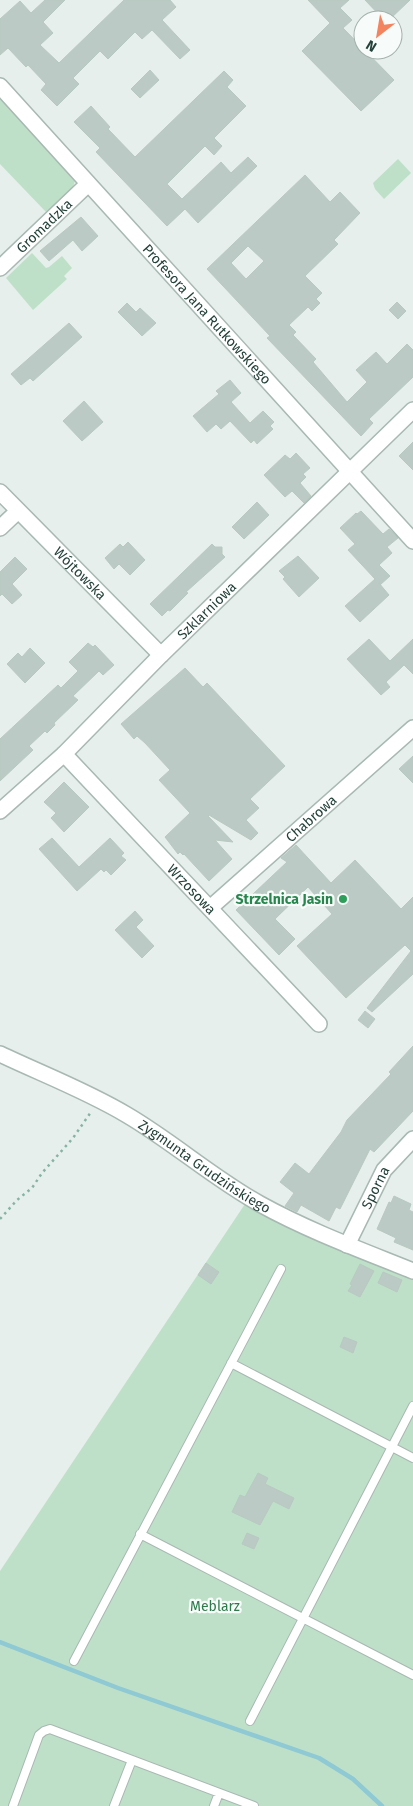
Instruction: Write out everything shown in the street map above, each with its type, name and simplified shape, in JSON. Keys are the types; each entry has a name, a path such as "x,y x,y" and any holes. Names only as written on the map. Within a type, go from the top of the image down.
{"street":[{"name":"Profesora Jana Rutkowskiego","path":"0,86 413,541"},
{"name":"Gromadzka","path":"0,268 88,184"},
{"name":"Szklarniowa","path":"0,811 64,754 160,655 413,410"},
{"name":"Wójtowska","path":"0,492 160,655"},
{"path":"0,528 18,511"},
{"name":"Chabrowa","path":"210,908 413,728"},
{"name":"Wrzosowa","path":"64,754 319,1024"},
{"name":"Zygmunta Grudzińskiego","path":"0,1054 98,1099 126,1114 257,1202 286,1218 413,1271"},
{"name":"Sporna","path":"348,1245 384,1170 413,1139"}],"lane":[{"path":"74,1661 280,1269"},
{"path":"230,1363 413,1458"},
{"path":"250,1721 413,1406"},
{"path":"140,1534 413,1675"},
{"path":"13,1806 39,1736 44,1731 54,1730 254,1806"},
{"path":"114,1806 132,1760"},
{"path":"214,1806 219,1793"}],"path":[{"path":"0,1219 17,1200 32,1188 42,1173 73,1138 98,1099"}],"green space":[{"path":"0,95 75,178 69,192 46,212 0,164"},
{"path":"398,159 411,173 384,199 375,189 373,183"},
{"path":"32,253 46,268 62,256 72,268 64,276 67,279 33,310 6,278"},
{"name":"Meblarz","path":"247,1201 355,1256 413,1279 413,1806 0,1806 0,1571"}],"building":[{"path":"45,0 65,0 43,22 53,33 40,45 59,63 124,0 170,0 176,7 162,20 190,50 180,59 152,30 142,39 135,32 108,59 100,51 73,78 79,84 57,106 41,90 46,84 28,65 26,67 8,48 0,55 0,19 20,1 31,13"},
{"path":"308,0 349,0 340,8 352,20 343,28 353,38 353,60 374,60 394,80 361,111 302,51 330,23"},
{"path":"365,0 410,0 400,10 374,10"},
{"path":"150,70 159,80 140,98 131,89"},
{"path":"224,71 233,80 227,87 246,106 214,138 222,146 214,155 205,146 167,184 182,199 221,162 231,173 248,157 257,166 198,223 185,209 167,226 96,152 100,148 74,122 91,106 110,127 108,129 135,157"},
{"path":"305,175 330,202 340,192 360,213 334,240 338,244 305,276 322,293 316,299 320,303 312,311 308,307 289,325 296,332 293,335 316,359 313,362 347,402 367,382 356,370 376,352 387,364 407,344 413,350 413,377 369,419 373,423 361,436 267,338 270,336 207,269","holes":["248,246 264,261 246,279 231,263"]},
{"path":"81,217 98,236 82,251 73,240 49,261 40,251"},
{"path":"397,302 406,311 398,319 389,310"},
{"path":"127,303 136,312 140,308 156,323 142,336 118,312"},
{"path":"69,323 82,337 33,381 30,378 21,385 11,374"},
{"path":"230,380 241,393 231,402 250,423 263,411 274,422 270,426 273,429 257,444 254,440 251,443 230,421 221,429 216,424 207,432 193,416 219,394 216,391"},
{"path":"84,401 103,422 82,441 63,421"},
{"path":"413,442 413,470 399,456"},
{"path":"296,453 310,468 303,474 306,477 300,483 311,496 304,503 292,491 285,497 264,475 285,455 290,459"},
{"path":"257,502 269,515 244,539 232,527"},
{"path":"361,511 383,534 389,529 398,538 387,547 392,553 379,565 390,576 380,585 389,595 360,622 345,606 375,579 348,550 355,544 340,528 356,513"},
{"path":"128,542 145,560 130,575 119,564 114,569 105,558 120,544 123,547"},
{"path":"212,544 215,547 222,547 222,554 225,557 186,592 188,593 170,611 168,610 162,616 150,604"},
{"path":"298,556 319,578 299,597 283,579 285,577 279,571"},
{"path":"15,557 27,569 12,584 22,595 12,604 2,594 0,596 0,572"},
{"path":"369,639 390,661 413,639 413,674 404,665 386,682 390,687 381,695 347,659"},
{"path":"88,643 93,647 95,645 114,665 103,675 99,671 73,696 78,700 54,723 55,725 47,733 45,731 29,746 33,750 0,781 0,739 58,685 61,688 78,671 69,662"},
{"path":"30,648 45,663 25,683 7,664 18,653 22,657"},
{"path":"185,668 203,687 207,683 285,766 250,799 259,808 246,820 258,833 251,840 208,816 233,842 215,840 232,859 209,881 184,854 180,852 178,854 165,837 190,813 159,780 170,770 145,743 137,736 134,739 121,724"},
{"path":"413,756 413,783 399,769"},
{"path":"64,782 89,807 64,832 51,818 56,813 44,802"},
{"path":"52,838 79,867 110,838 124,853 121,856 126,860 111,875 106,870 104,872 101,869 77,891 39,849"},
{"path":"296,845 331,883 355,860 401,909 413,897 413,974 372,1012 367,1008 411,951 405,945 346,998 297,946 332,914 308,887 275,919 295,939 279,955 236,910 287,862 281,858"},
{"path":"135,911 143,920 136,927 154,946 142,958 115,930"},
{"path":"365,1011 375,1019 368,1028 358,1020"},
{"path":"413,1046 413,1111 374,1152 370,1149 340,1209 336,1207 329,1221 301,1205 297,1212 285,1206 294,1193 280,1182 295,1163 309,1174 341,1132 347,1120 391,1074 389,1072"},
{"path":"394,1196 411,1204 409,1210 413,1212 413,1250 394,1242 396,1238 377,1229 389,1202 391,1203"},
{"path":"206,1263 219,1272 211,1284 198,1275"},
{"path":"360,1264 374,1271 360,1297 348,1291"},
{"path":"383,1272 402,1280 397,1292 378,1283"},
{"path":"344,1337 357,1342 353,1353 340,1347"},
{"path":"258,1473 268,1478 265,1484 294,1498 289,1509 273,1501 260,1525 232,1512 240,1495 245,1497"},
{"path":"247,1533 259,1538 254,1549 242,1544"}],"waterway":[{"path":"0,1642 118,1688 319,1758 353,1779 382,1806"}],"place":[{"name":"Strzelnica Jasin","path":"343,899"}]}
